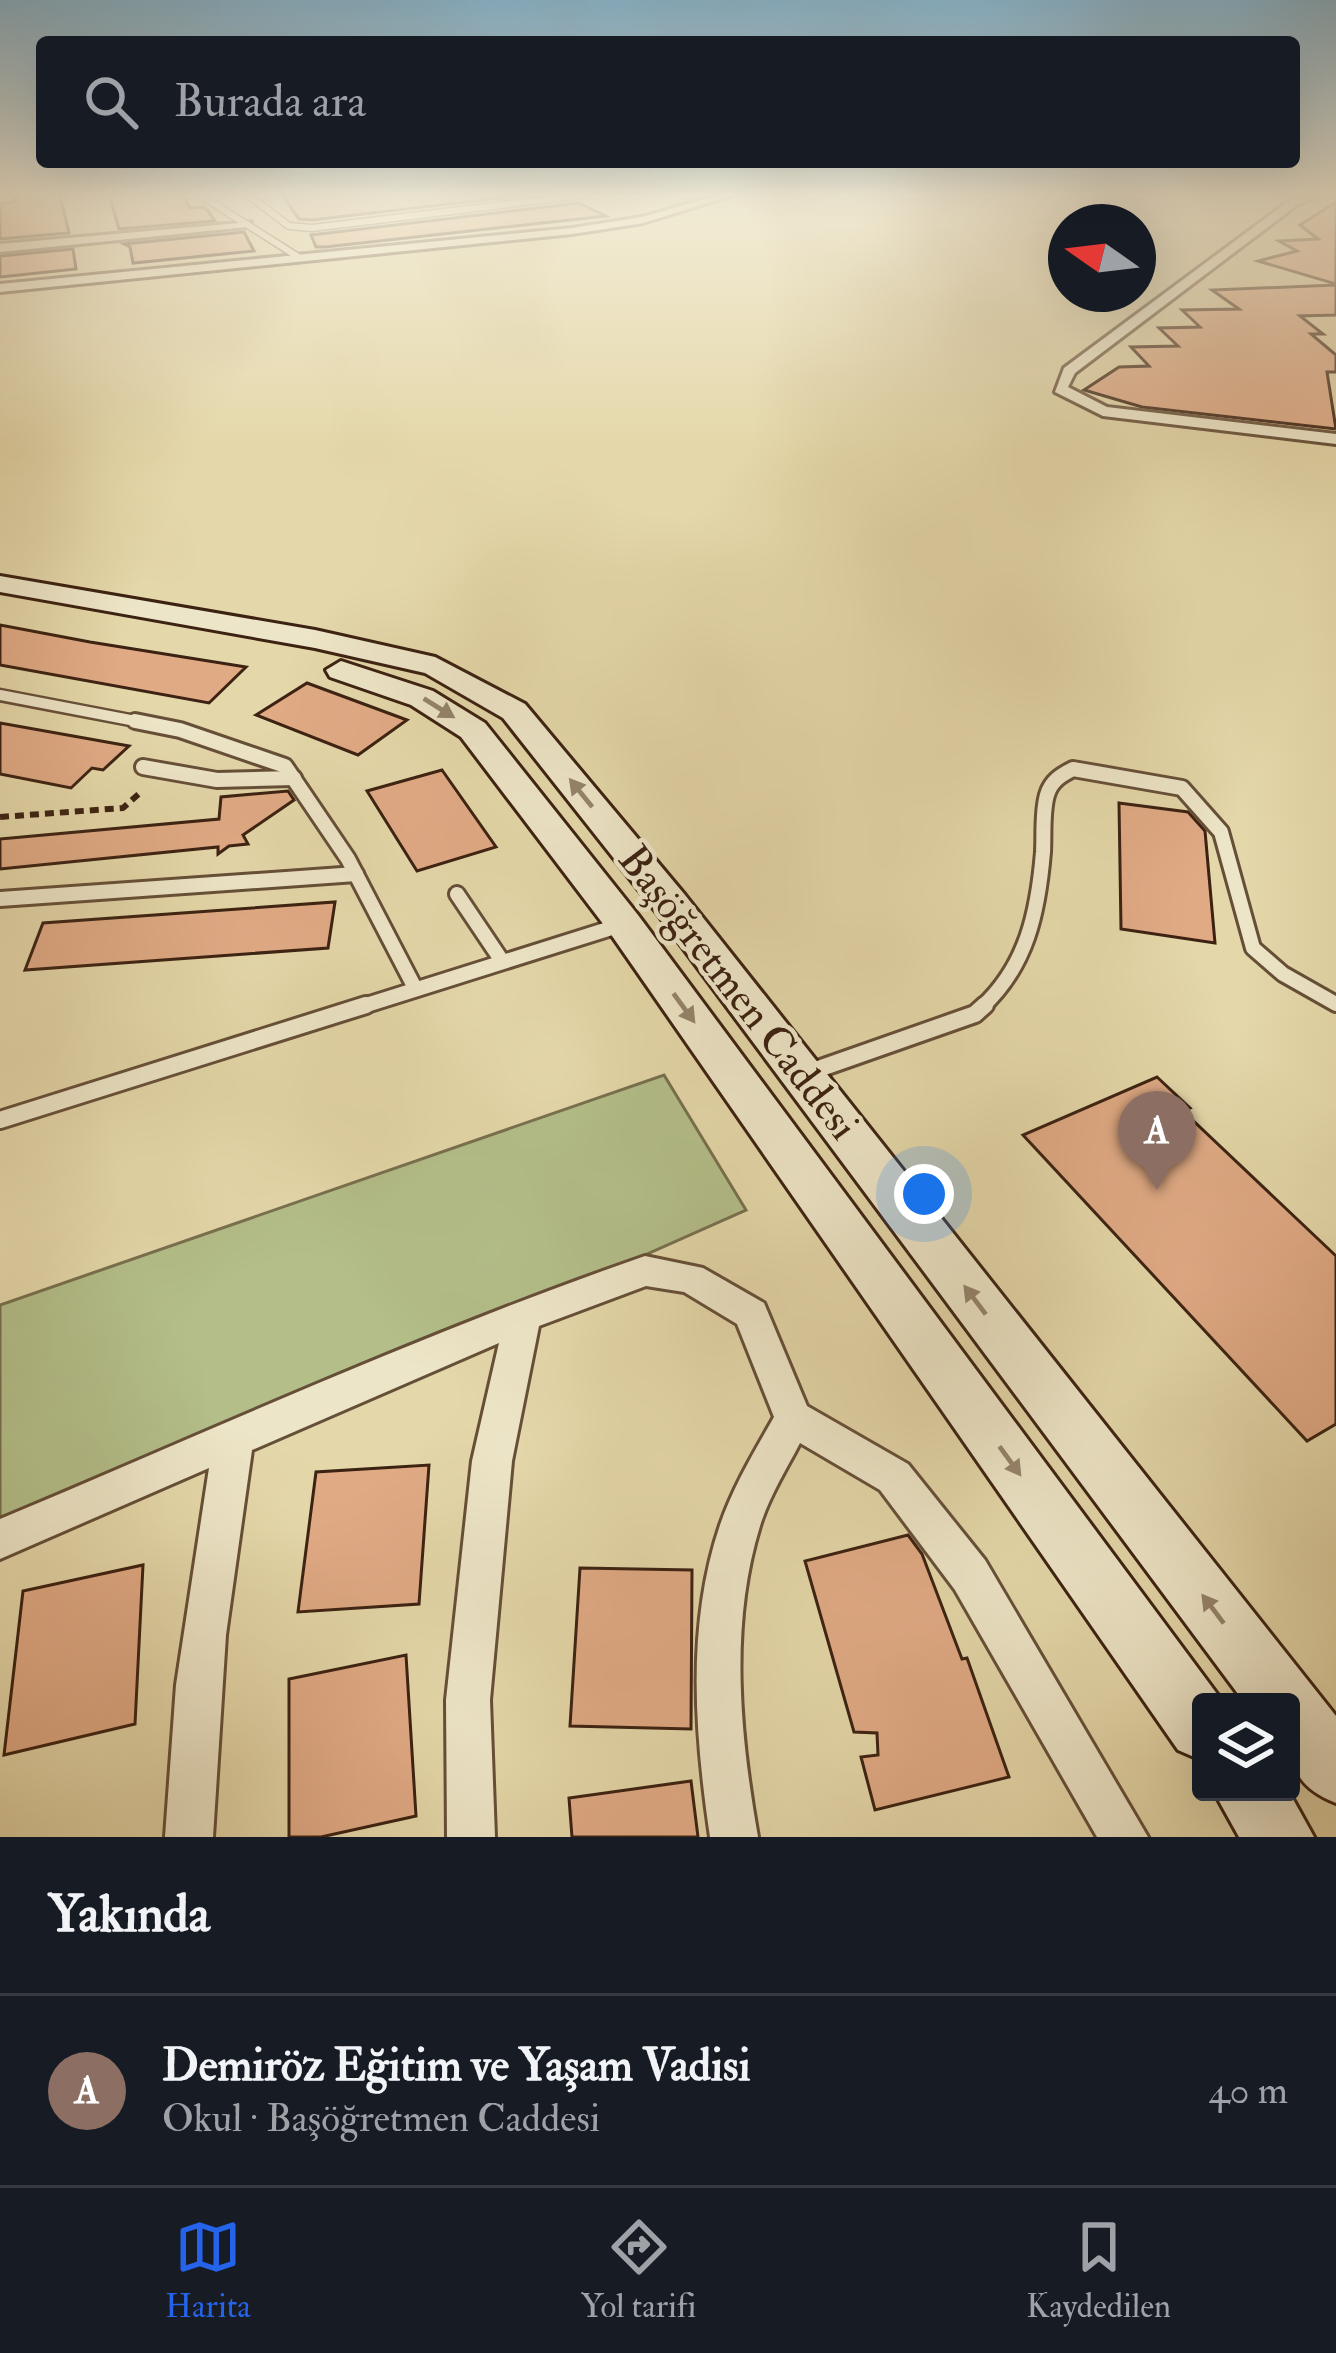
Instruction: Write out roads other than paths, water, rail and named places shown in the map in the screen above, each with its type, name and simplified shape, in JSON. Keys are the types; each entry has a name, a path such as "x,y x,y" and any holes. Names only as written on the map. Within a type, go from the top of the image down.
{"street":[{"path":"0,292 122,281"},
{"path":"1190,281 1070,371 1060,389 1102,411 1336,439"},
{"name":"Başöğretmen Caddesi","path":"0,584 315,639 435,666 514,711 802,1074 1277,1693"},
{"name":"Başöğretmen Caddesi","path":"0,604 270,652 387,682 473,730 624,924 1192,1714"},
{"path":"0,1539 523,1316 645,1271 691,1279 751,1314 794,1418 895,1477 970,1575 1124,1837"},
{"path":"471,1837 470,1678 492,1461 523,1316"},
{"path":"734,1837 720,1764 724,1609 740,1526 794,1418"},
{"path":"189,1837 191,1723 235,1435"},
{"path":"1300,1723 1336,1770"},
{"path":"1254,1801 1280,1837"}],"lane":[{"path":"0,695 180,730 285,766 356,874 416,988"},
{"path":"143,767 218,780 293,778"},
{"path":"802,1074 975,1014 992,1001 1016,973 1036,919 1048,794 1057,777 1073,769 1182,788 1221,832 1253,948 1283,974 1336,1004"},
{"path":"0,899 356,874"},
{"path":"457,894 502,961"},
{"path":"0,1120 624,924"}],"place":[{"name":"Demiröz Eğitim ve Yaşam Vadisi","path":"1157,1190"}]}
